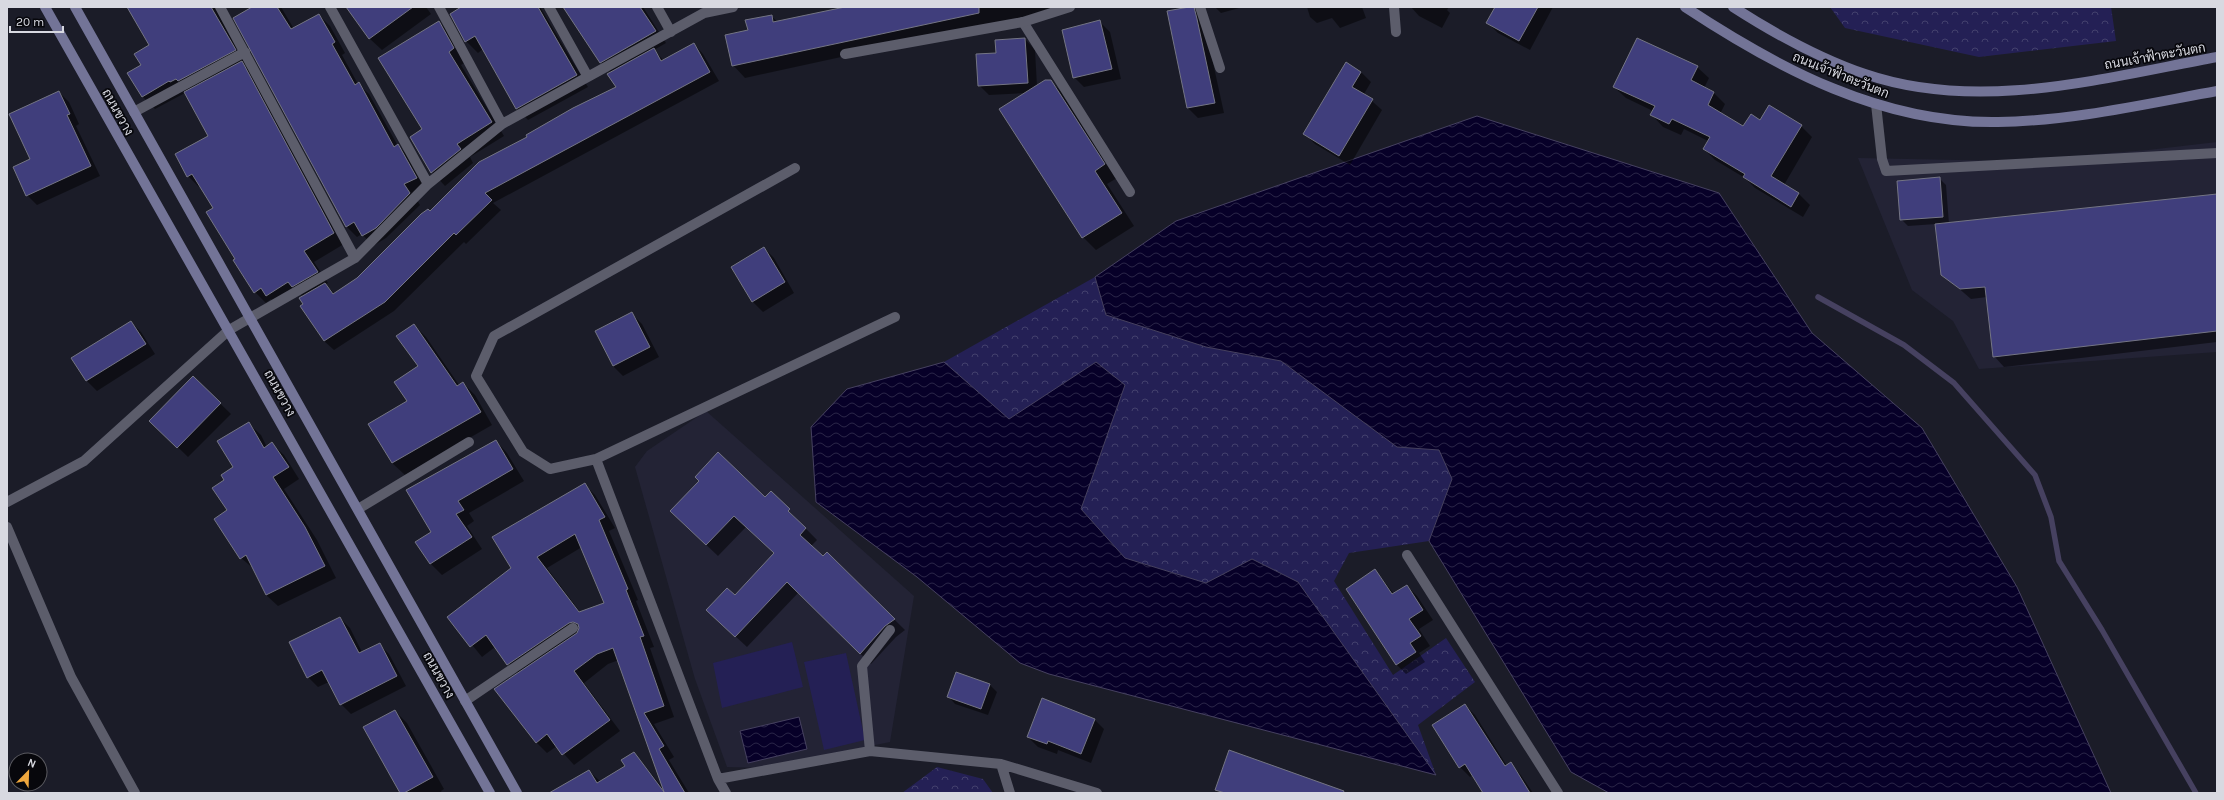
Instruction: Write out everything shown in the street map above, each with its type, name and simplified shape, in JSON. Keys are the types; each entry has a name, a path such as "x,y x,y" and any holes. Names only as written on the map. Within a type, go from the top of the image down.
{"main road":[{"name":"ถนนขวาง","path":"45,7 110,125 229,330 490,793"},
{"name":"ถนนขวาง","path":"75,7 517,793"},
{"name":"ถนนเจ้าฟ้าตะวันตก","path":"1684,7 1749,48 1783,66 1842,92 1876,104 1923,116 1997,122 2066,117 2217,91"},
{"name":"ถนนเจ้าฟ้าตะวันตก","path":"1734,7 1782,37 1837,63 1892,81 1940,89 2015,90 2065,86 2217,58"}],"street":[{"path":"220,7 355,258"},
{"path":"330,7 428,184"},
{"path":"439,7 502,124"},
{"path":"548,7 588,77"},
{"path":"657,7 671,32"},
{"path":"7,502 84,461 229,330 355,258 428,184 502,124 704,13 734,7"},
{"path":"845,54 1023,22 1070,7"},
{"path":"1200,7 1220,68"},
{"path":"1394,7 1396,32"},
{"path":"1023,22 1130,192"},
{"path":"134,112 245,52"},
{"path":"1876,104 1882,159 1886,171 2217,153"},
{"path":"795,168 494,336 476,376 522,452 550,469 596,459 895,317"},
{"path":"358,509 469,442"},
{"path":"596,459 718,779 726,793"},
{"path":"7,527 71,677 135,793"},
{"path":"1407,555 1558,793"},
{"path":"465,701 573,628"},
{"path":"870,751 862,666 890,630"},
{"path":"718,779 870,751 1001,764 1097,793"},
{"path":"1001,764 1010,793"}],"shaded area":[{"path":"2217,142 2217,352 1979,369 1953,321 1912,290 1858,158 2010,161 2148,150"},
{"path":"706,411 914,596 890,742 765,768 727,767 695,679 635,467 647,451"}],"green space":[{"path":"1830,7 2111,7 2116,41 1979,57 1845,28"},
{"path":"1095,277 1106,315 1206,347 1281,361 1397,447 1439,450 1452,479 1429,541 1349,553 1334,581 1393,675 1446,638 1475,682 1418,725 1436,775 1298,582 1252,559 1206,583 1125,558 1081,509 1125,385 1096,362 1009,420 944,362"},
{"path":"792,642 803,687 722,708 713,663"},
{"path":"846,653 865,740 824,750 804,662"},
{"path":"937,767 983,779 993,793 902,793"}],"water":[{"path":"1477,116 1719,193 1812,333 1922,428 2017,587 2111,793 1609,793 1571,772 1429,541 1452,479 1439,450 1397,447 1281,361 1206,347 1106,315 1095,277 1176,221"},
{"path":"944,362 1009,419 1096,362 1125,385 1081,509 1125,558 1206,583 1252,559 1298,582 1436,775 1049,674 1020,663 917,577 816,502 811,427 847,389"},
{"path":"799,717 807,749 748,763 740,731"}],"building":[{"path":"127,7 211,7 236,50 178,81 176,79 170,82 169,81 142,97 127,73 141,65 134,54 149,45"},
{"path":"252,7 277,7 291,29 319,14 335,42 332,44 355,85 359,82 394,147 398,144 417,178 404,184 410,193 376,228 362,236 354,222 346,227 233,18"},
{"path":"346,7 413,7 369,39"},
{"path":"461,7 538,7 577,75 516,109 475,36 465,42 450,14"},
{"path":"563,7 640,7 656,31 600,63"},
{"path":"845,7 979,7 979,13 732,66 725,35 748,30 745,20 772,15 773,22"},
{"path":"1194,7 1215,103 1187,108 1167,11"},
{"path":"1495,7 1538,7 1519,41 1486,23"},
{"path":"1100,20 1112,69 1073,78 1062,30"},
{"path":"439,21 454,48 449,52 492,122 457,144 461,149 431,173 410,137 422,129 378,58"},
{"path":"1025,38 1028,83 978,86 976,54 996,53 995,40"},
{"path":"1637,38 1698,66 1691,80 1714,92 1708,105 1743,126 1751,114 1760,120 1769,105 1802,125 1771,176 1799,193 1791,207 1743,177 1745,174 1703,149 1710,137 1672,119 1669,124 1650,115 1655,106 1613,87"},
{"path":"694,43 710,72 485,193 492,200 456,235 454,233 385,302 324,341 300,306 303,304 299,298 325,283 333,294 357,278 421,214 428,209 430,211 479,162 527,137 526,135 573,108 616,87 607,74 654,48 661,61"},
{"path":"242,61 334,233 304,251 318,272 292,287 288,282 266,296 261,288 254,293 233,260 235,259 206,212 213,208 192,174 187,177 175,154 208,136 184,92"},
{"path":"1346,62 1361,72 1352,87 1373,99 1339,156 1303,134"},
{"path":"1045,80 1051,80 1105,164 1095,171 1122,213 1082,238 999,109"},
{"path":"59,91 70,114 67,115 91,166 26,196 13,167 30,159 9,114"},
{"path":"1940,177 1943,217 1900,220 1897,181"},
{"path":"2217,194 2217,331 1993,357 1985,287 1960,289 1941,275 1935,224"},
{"path":"764,247 785,282 752,302 731,267"},
{"path":"632,312 650,347 613,366 595,331"},
{"path":"131,321 146,344 86,381 71,358"},
{"path":"414,324 457,386 463,382 481,412 392,463 368,424 407,401 394,382 418,366 396,336"},
{"path":"193,376 221,403 177,448 149,421"},
{"path":"249,422 264,448 272,442 289,467 273,477 305,527 325,566 266,595 246,555 240,559 214,519 227,510 212,488 224,480 221,475 233,467 217,441"},
{"path":"496,440 513,469 458,501 464,510 456,514 472,537 430,564 415,542 431,532 406,490"},
{"path":"718,452 765,497 771,491 790,509 788,511 806,528 800,535 823,556 827,552 895,619 885,626 860,654 787,582 735,637 706,610 727,588 735,595 774,553 734,516 706,545 670,511 699,481 695,477"},
{"path":"585,483 605,517 599,520 628,589 626,590 644,636 640,637 664,706 644,713 664,746 659,749 685,793 549,793 589,770 597,783 625,766 621,760 634,752 664,792 613,648 597,654 574,671 610,720 562,755 547,734 536,743 494,689 577,633 579,628 578,624 573,622 569,623 507,665 486,635 470,647 447,617 511,568 492,537","holes":["575,534 604,603 579,612 537,557"]},
{"path":"1375,569 1392,594 1407,585 1423,610 1409,619 1421,636 1410,643 1416,652 1396,665 1346,589"},
{"path":"340,617 359,653 380,643 397,676 340,705 322,670 307,678 289,642"},
{"path":"956,672 990,684 981,709 947,697"},
{"path":"1042,698 1095,719 1081,754 1048,741 1047,744 1027,737"},
{"path":"1465,704 1505,766 1511,762 1530,793 1483,793 1465,764 1459,768 1432,725"},
{"path":"395,710 433,777 404,793 400,793 363,727"},
{"path":"1229,750 1344,791 1343,793 1225,793 1215,790"}],"waterway":[{"path":"1818,297 1904,345 1954,383 2035,475 2051,517 2059,561 2102,630 2196,793"}]}
